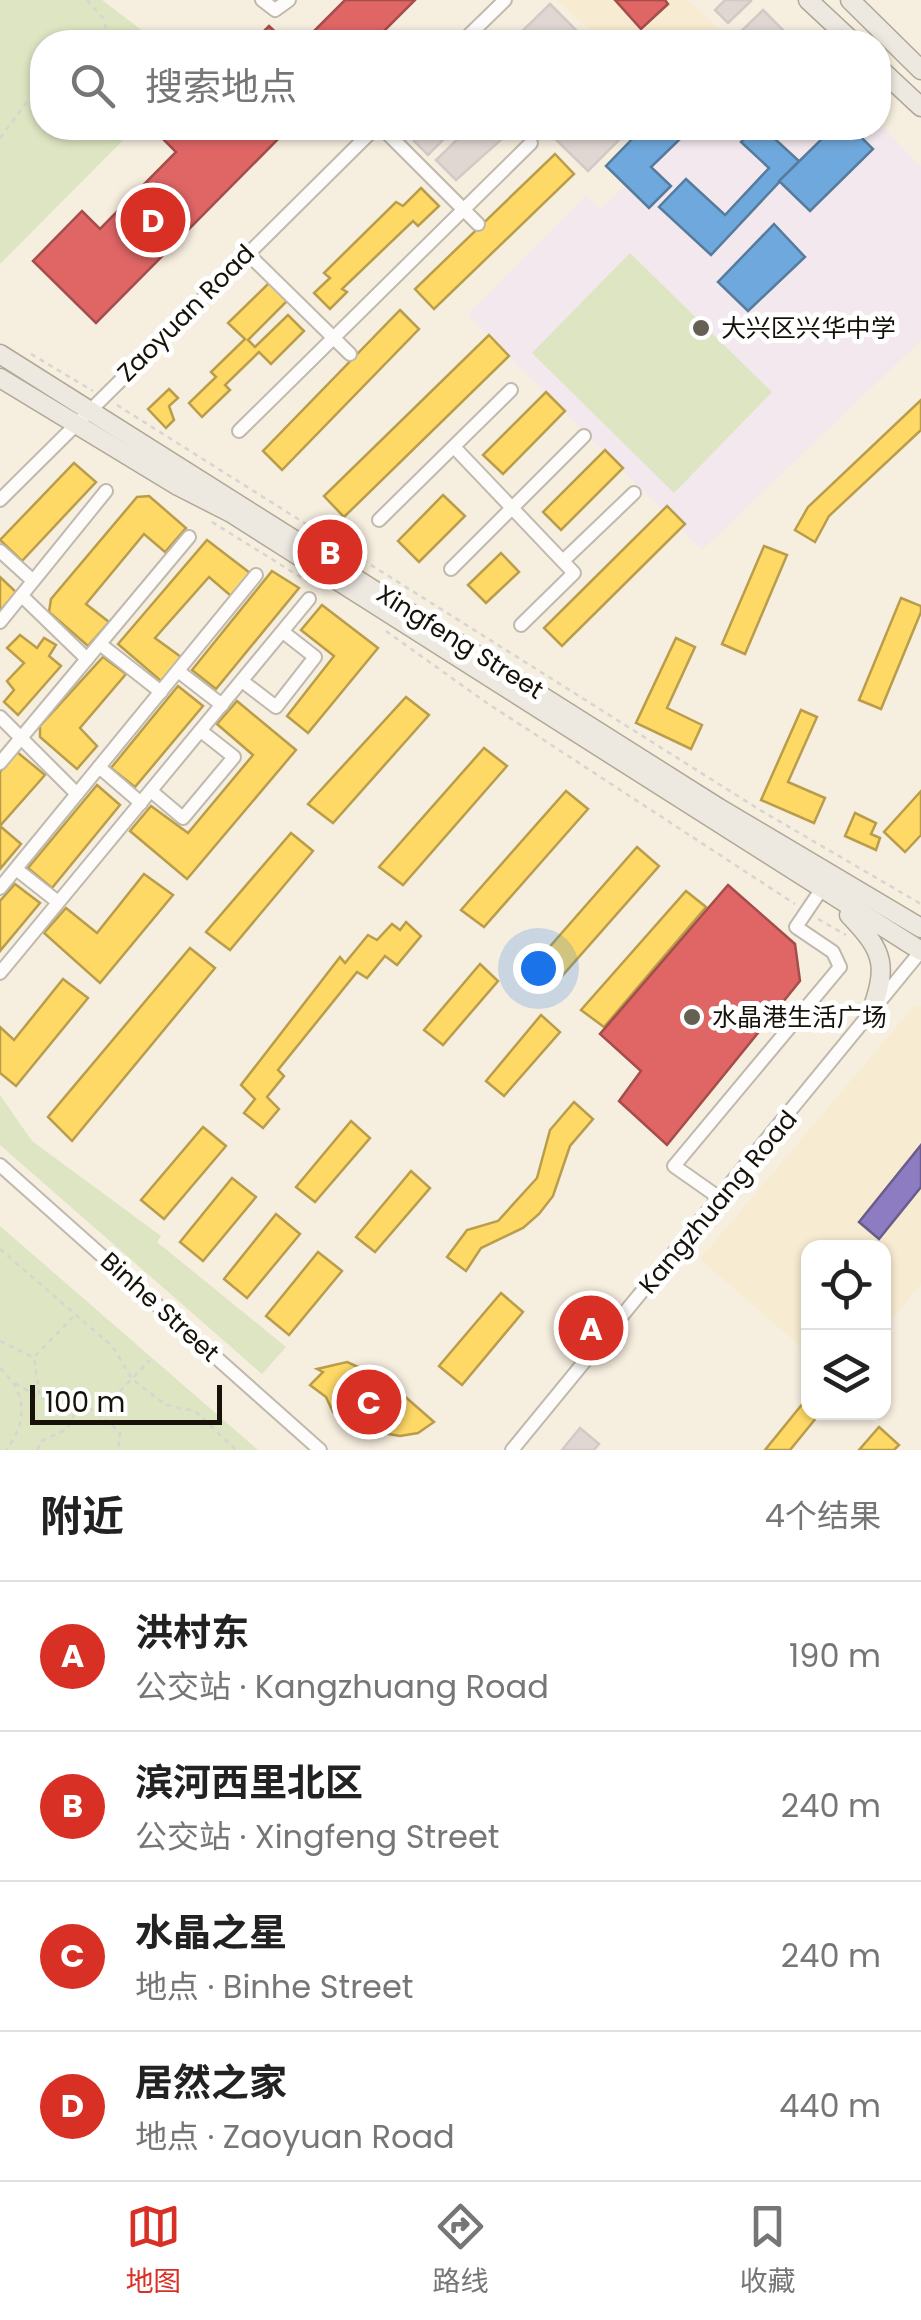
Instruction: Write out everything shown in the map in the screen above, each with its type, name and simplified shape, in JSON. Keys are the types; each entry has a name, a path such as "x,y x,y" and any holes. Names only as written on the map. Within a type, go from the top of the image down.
{"main road":[{"path":"808,0 840,30"},
{"path":"850,0 880,30"},
{"path":"891,40 921,70"},
{"path":"891,78 921,107"},
{"name":"Xingfeng Street","path":"0,354 719,808 921,928"},
{"name":"Xingfeng Street","path":"0,378 88,409 232,513 921,951"},
{"path":"826,893 871,937 882,961 883,980 870,1015"}],"street":[{"path":"262,0 275,10 288,0"},
{"path":"474,30 505,0"},
{"name":"Zaoyuan Road","path":"0,500 88,409 366,140"},
{"path":"391,140 478,224"},
{"path":"239,431 531,144"},
{"path":"248,253 350,354"},
{"path":"379,520 512,390"},
{"path":"451,569 584,436"},
{"path":"454,447 574,573 522,626"},
{"path":"0,622 106,491"},
{"path":"563,561 634,493"},
{"path":"0,763 190,537"},
{"path":"0,552 31,579"},
{"path":"0,888 256,575"},
{"path":"23,597 88,659"},
{"path":"0,973 310,599"},
{"path":"242,682 276,707 315,657 284,632"},
{"path":"100,644 160,692"},
{"path":"178,671 222,705"},
{"path":"0,717 77,794"},
{"path":"151,791 183,818 234,757 201,731"},
{"path":"99,767 141,803"},
{"path":"16,869 58,902"},
{"path":"721,1199 674,1166 840,967 833,952 796,927 806,911 826,893"},
{"name":"Kangzhuang Road","path":"512,1450 921,951"},
{"name":"Binhe Street","path":"0,1165 320,1450"}],"path":[{"path":"86,0 103,18 106,30"},
{"path":"0,138 30,101"},
{"path":"30,353 88,409 921,904"},
{"path":"381,627 484,701 806,911"},
{"path":"0,1249 114,1347 132,1380 166,1405 196,1411 236,1450"},
{"path":"34,1358 76,1314"},
{"path":"0,1341 34,1358"},
{"path":"34,1358 40,1398"},
{"path":"99,1414 150,1360"},
{"path":"0,1368 40,1398 81,1401 120,1432 118,1450"},
{"path":"6,1450 22,1419 15,1383"},
{"path":"38,1450 42,1440 67,1429 81,1401"}],"shaded area":[{"path":"557,0 688,0 719,30 590,30"},
{"name":"大兴区兴华中学","path":"891,136 921,167 921,340 702,550 468,315 586,196 600,209 676,140 891,140"},
{"path":"915,1005 921,1006 921,1284 891,1320 891,1240 801,1240 801,1347 700,1259"}],"green space":[{"path":"0,0 102,0 141,30 30,30 30,140 123,140 0,264"},
{"path":"630,253 772,392 674,493 532,353"},
{"path":"0,1095 32,1141 161,1236 157,1242 286,1347 262,1374 0,1145"},
{"path":"0,1226 258,1450 0,1450"}],"building: 住宅":[{"path":"555,154 574,174 434,309 415,289"},
{"path":"421,188 439,206 418,226 413,221 342,289 347,292 330,309 314,293 330,278 324,273 396,202 403,206"},
{"path":"269,283 287,301 248,340 255,347 288,315 304,331 271,364 259,352 225,385 230,390 202,417 189,403 216,377 211,372 245,339 228,323"},
{"path":"400,310 419,329 282,470 263,451"},
{"path":"489,335 509,356 344,517 324,496"},
{"path":"169,389 178,398 169,406 174,420 166,428 148,409"},
{"path":"546,392 565,411 503,474 483,455"},
{"path":"921,400 921,430 829,516 815,542 795,530 808,507"},
{"path":"605,450 623,468 561,530 543,512"},
{"path":"74,463 96,482 22,561 0,540"},
{"path":"443,495 465,516 419,562 398,541"},
{"path":"149,496 186,528 165,552 144,534 86,604 109,622 88,646 49,612 51,599 137,497"},
{"path":"667,506 685,524 562,646 544,628"},
{"path":"207,540 250,573 231,596 209,577 155,638 181,657 161,681 118,644"},
{"path":"764,546 787,555 745,654 722,644"},
{"path":"501,553 519,572 486,603 468,585"},
{"path":"272,571 299,588 216,689 192,670"},
{"path":"0,577 16,592 0,611"},
{"path":"901,598 921,606 921,612 881,709 859,700"},
{"path":"322,605 378,648 308,733 287,716 334,656 301,630"},
{"path":"20,635 37,648 44,638 56,645 49,656 61,666 18,715 4,702 14,690 7,681 24,663 7,648"},
{"path":"676,638 695,647 667,708 702,725 691,749 636,723"},
{"path":"103,657 126,674 80,728 97,746 77,769 40,737 40,726"},
{"path":"178,686 203,706 135,787 111,768"},
{"path":"406,697 429,715 333,823 308,804"},
{"path":"237,701 296,750 187,879 130,831 151,806 188,833 253,755 217,724"},
{"path":"801,710 817,717 788,782 825,798 814,823 761,800"},
{"path":"484,748 507,766 403,885 379,867"},
{"path":"17,752 45,775 0,826 0,772"},
{"path":"97,785 120,805 52,888 28,868"},
{"path":"566,791 588,809 484,927 461,910"},
{"path":"921,791 921,835 905,852 884,832"},
{"path":"855,813 876,823 871,834 880,838 876,850 845,836"},
{"path":"0,826 21,844 0,869"},
{"path":"291,833 313,851 230,950 206,932"},
{"path":"637,847 659,866 555,984 532,967"},
{"path":"144,874 173,895 100,983 44,933 66,908 97,933"},
{"path":"15,884 40,903 0,951 0,901"},
{"path":"686,891 706,907 604,1027 581,1010"},
{"path":"406,922 421,936 397,965 385,956 367,978 357,972 278,1070 284,1076 267,1097 279,1109 263,1128 244,1113 255,1099 241,1085 340,957 345,963 368,935 377,940 392,924 400,930"},
{"path":"190,948 215,968 72,1141 48,1117"},
{"path":"480,964 498,981 443,1045 424,1030"},
{"path":"63,979 88,998 16,1086 0,1073 0,1027 14,1040"},
{"path":"541,1015 560,1032 504,1096 486,1081"},
{"path":"574,1102 593,1119 570,1146 553,1196 523,1228 481,1248 466,1271 447,1257 467,1230 498,1221 537,1178 550,1130"},
{"path":"351,1121 370,1138 315,1202 296,1187"},
{"path":"203,1127 226,1146 164,1219 141,1200"},
{"path":"411,1171 430,1188 375,1252 356,1237"},
{"path":"232,1178 256,1197 203,1261 180,1242"},
{"path":"276,1214 300,1234 247,1298 224,1279"},
{"path":"318,1252 342,1271 289,1335 266,1316"},
{"path":"501,1293 523,1312 462,1385 439,1366"},
{"path":"347,1362 385,1379 434,1422 418,1433 400,1436 377,1432 350,1414 333,1412 326,1397 310,1385 323,1372 317,1369"},
{"path":"801,1406 801,1420 814,1420 790,1450 765,1450"},
{"path":"879,1427 899,1445 894,1450 859,1450"}],"building: 商业":[{"path":"345,0 415,0 385,30 315,30"},
{"path":"615,0 665,0 668,4 641,29"},
{"path":"164,140 277,140 96,323 33,261 82,211 100,229 176,152"},
{"name":"水晶港生活广场","path":"728,885 795,944 800,981 667,1145 619,1101 641,1071 600,1034"}],"building: 办公":[{"path":"921,1145 921,1187 879,1239 859,1222"}],"building: 学校":[{"path":"631,140 679,140 651,167 671,186 649,208 606,166"},
{"path":"776,140 799,161 711,255 659,207 686,179 725,215 769,168 741,142"},
{"path":"821,140 864,140 873,149 810,211 779,181"},
{"path":"774,224 805,257 748,311 718,282"}],"building: 其他":[{"path":"725,0 751,1 728,23 715,10"},
{"path":"550,4 576,30 523,30"},
{"path":"763,10 783,30 742,30"},
{"path":"415,140 443,140 428,155"},
{"path":"457,140 501,140 456,180 436,160"},
{"path":"556,140 619,140 588,171"},
{"path":"580,1428 599,1444 594,1450 562,1450"}],"place":[{"name":"居然之家","path":"153,220"},
{"name":"大兴区兴华中学","path":"701,328"},
{"name":"滨河西里北区","path":"330,552"},
{"name":"水晶港生活广场","path":"692,1017"},
{"name":"洪村东","path":"591,1328"},
{"name":"水晶之星","path":"369,1402"}]}
